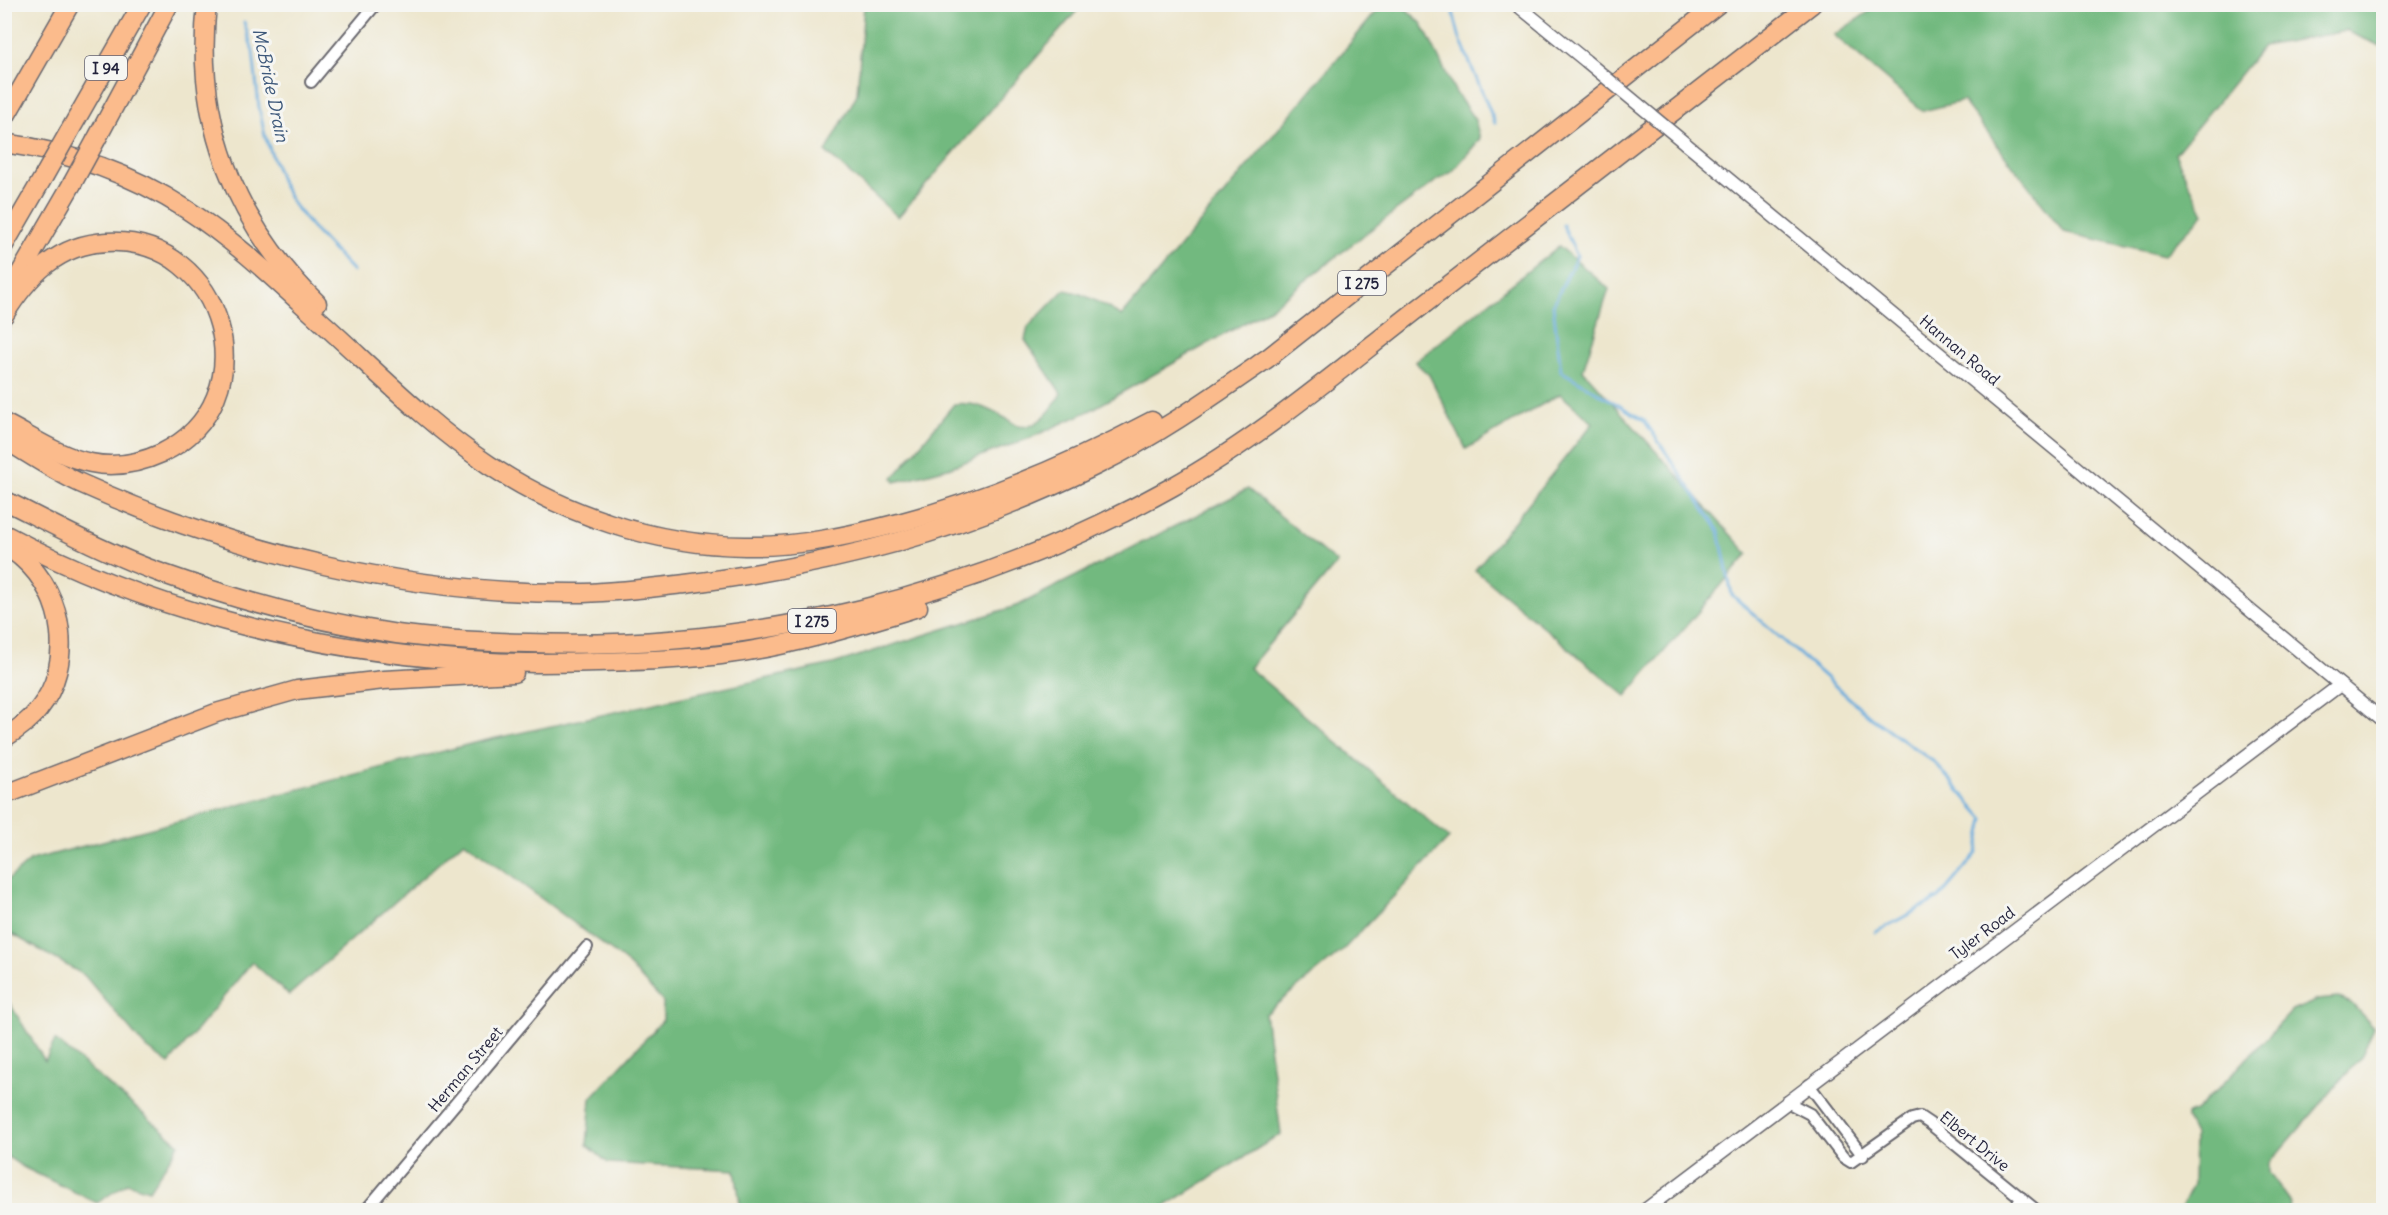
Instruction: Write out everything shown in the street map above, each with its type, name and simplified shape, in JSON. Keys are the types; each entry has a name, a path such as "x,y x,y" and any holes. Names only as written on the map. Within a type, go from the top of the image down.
{"highway":[{"path":"5,118 70,4"},
{"name":"I 94","path":"4,245 142,4"},
{"path":"4,302 72,184 169,4"},
{"path":"207,4 204,48 208,108 216,141 226,168 255,226 291,276 313,300 464,447"},
{"name":"I 275","path":"4,439 77,482 227,540 326,565 439,585 532,592 622,591 789,569 875,550 953,526 1004,507 1101,464 1222,390 1268,358 1718,4"},
{"name":"I 275","path":"4,500 106,550 159,572 294,613 398,634 487,642 627,644 684,640 797,624 928,592 1034,554 1123,513 1176,485 1273,422 1812,4"},
{"path":"4,143 70,156 153,190 186,209 241,249 438,429 523,486 559,504 633,531 705,544 747,546 784,545 870,531 973,501 1020,484 1080,458 1180,406 1222,390"},
{"path":"4,315 30,278 53,259 85,245 106,242 140,245 164,254 180,264 199,282 215,308 223,337 224,351 218,389 201,422 187,437 151,458 115,465 92,463 70,457 4,423"},
{"path":"4,534 92,574 157,599 260,629 341,646 395,654 506,663 652,661 723,655 839,630 951,596 986,582 1034,554"},
{"path":"4,546 24,559 51,595 61,639 60,662 53,685 40,708 24,725 4,738"},
{"path":"4,795 216,713 297,690 384,680 620,668 652,661"}],"street":[{"path":"311,82 376,4"},
{"name":"Hannan Road","path":"1516,4 2384,721"},
{"name":"Tyler Road","path":"1645,1210 2340,685"},
{"name":"Herman Street","path":"366,1210 587,947"},
{"path":"1787,1102 1810,1114 1846,1160 1851,1162 1859,1158 1809,1085"},
{"name":"Elbert Drive","path":"1859,1158 1912,1119 1920,1117 2037,1210"},
{"path":"2013,1210 2022,1198"}],"green space":[{"path":"864,4 1082,5 898,217 826,152 857,94"},
{"path":"1382,5 1402,5 1422,24 1456,93 1475,120 1480,139 1452,172 1439,179 1373,228 1269,309 1091,410 1030,438 948,468 895,482 893,478 954,404 981,407 1019,426 1039,421 1054,405 1061,393 1025,340 1028,327 1064,290 1087,297 1122,316"},
{"path":"1879,5 2383,5 2383,47 2346,31 2263,46 2175,154 2204,214 2164,255 2064,232 1963,101 1923,111 1834,35"},
{"path":"1559,246 1609,289 1583,370 1748,554 1626,696 1475,570 1593,423 1560,394 1466,449 1429,375 1415,362"},
{"path":"1248,489 1337,563 1249,668 1449,838 1342,951 1265,1014 1281,1134 1159,1210 941,1210 924,1200 923,1210 741,1210 735,1170 608,1163 587,1145 591,1098 663,1020 663,1002 625,961 464,841 289,995 252,962 169,1064 144,1046 84,975 5,930 5,882 31,860 474,743 833,664 1019,605"},
{"path":"5,996 45,1061 55,1040 179,1144 149,1190 127,1183 97,1203 23,1167 5,1155"},
{"path":"2339,998 2351,1003 2374,1028 2361,1057 2269,1164 2269,1172 2290,1201 2289,1210 2180,1210 2193,1184 2194,1135 2186,1115 2195,1111 2221,1086 2292,1011 2318,1000"}],"waterway":[{"path":"1451,4 1460,39 1495,123"},
{"name":"McBride Drain","path":"244,22 253,51 259,107 265,136 282,183 293,204 313,229 353,271"},
{"path":"1563,225 1577,256 1553,305 1561,371 1644,420 1719,531 1732,595 1873,719 1934,762 1984,819 1977,853 1939,898 1876,932"}]}
